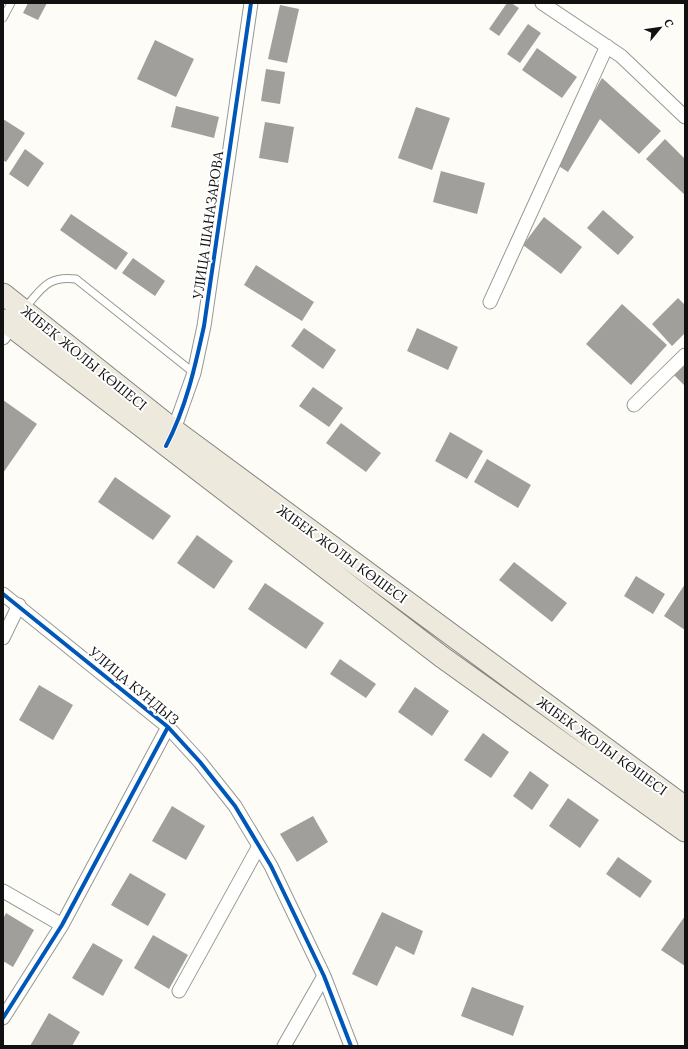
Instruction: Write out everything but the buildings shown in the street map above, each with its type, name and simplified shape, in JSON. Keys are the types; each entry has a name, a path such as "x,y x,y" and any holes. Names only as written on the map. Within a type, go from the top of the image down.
{"main road":[{"name":"ЖІБЕК ЖОЛЫ КӨШЕСІ","path":"3,294 12,322 170,438 685,807"},
{"name":"ЖІБЕК ЖОЛЫ КӨШЕСІ","path":"170,438 442,657 685,832"}],"street":[{"name":"УЛИЦА ШАНАЗАРОВА","path":"170,438 194,373 204,326 251,3"},
{"path":"542,3 621,56 685,117"},
{"path":"490,302 607,46"},
{"path":"634,405 685,355"},
{"name":"УЛИЦА КУНДЫЗ","path":"3,594 168,727 200,762 235,806 271,866 324,976 350,1046"},
{"path":"3,638 19,606"},
{"path":"3,1018 62,925 168,727"},
{"path":"178,991 259,846"},
{"path":"3,891 62,925"},
{"path":"284,1046 324,976"}],"lane":[{"path":"3,18 11,3"},
{"path":"12,322 52,280 63,277 76,279 194,373"}],"cycle path":[{"path":"166,446 184,402 204,326 251,3"},
{"path":"3,594 168,727 200,762 235,806 271,866 324,976 351,1046"},
{"path":"3,1018 62,925 168,727"}]}
